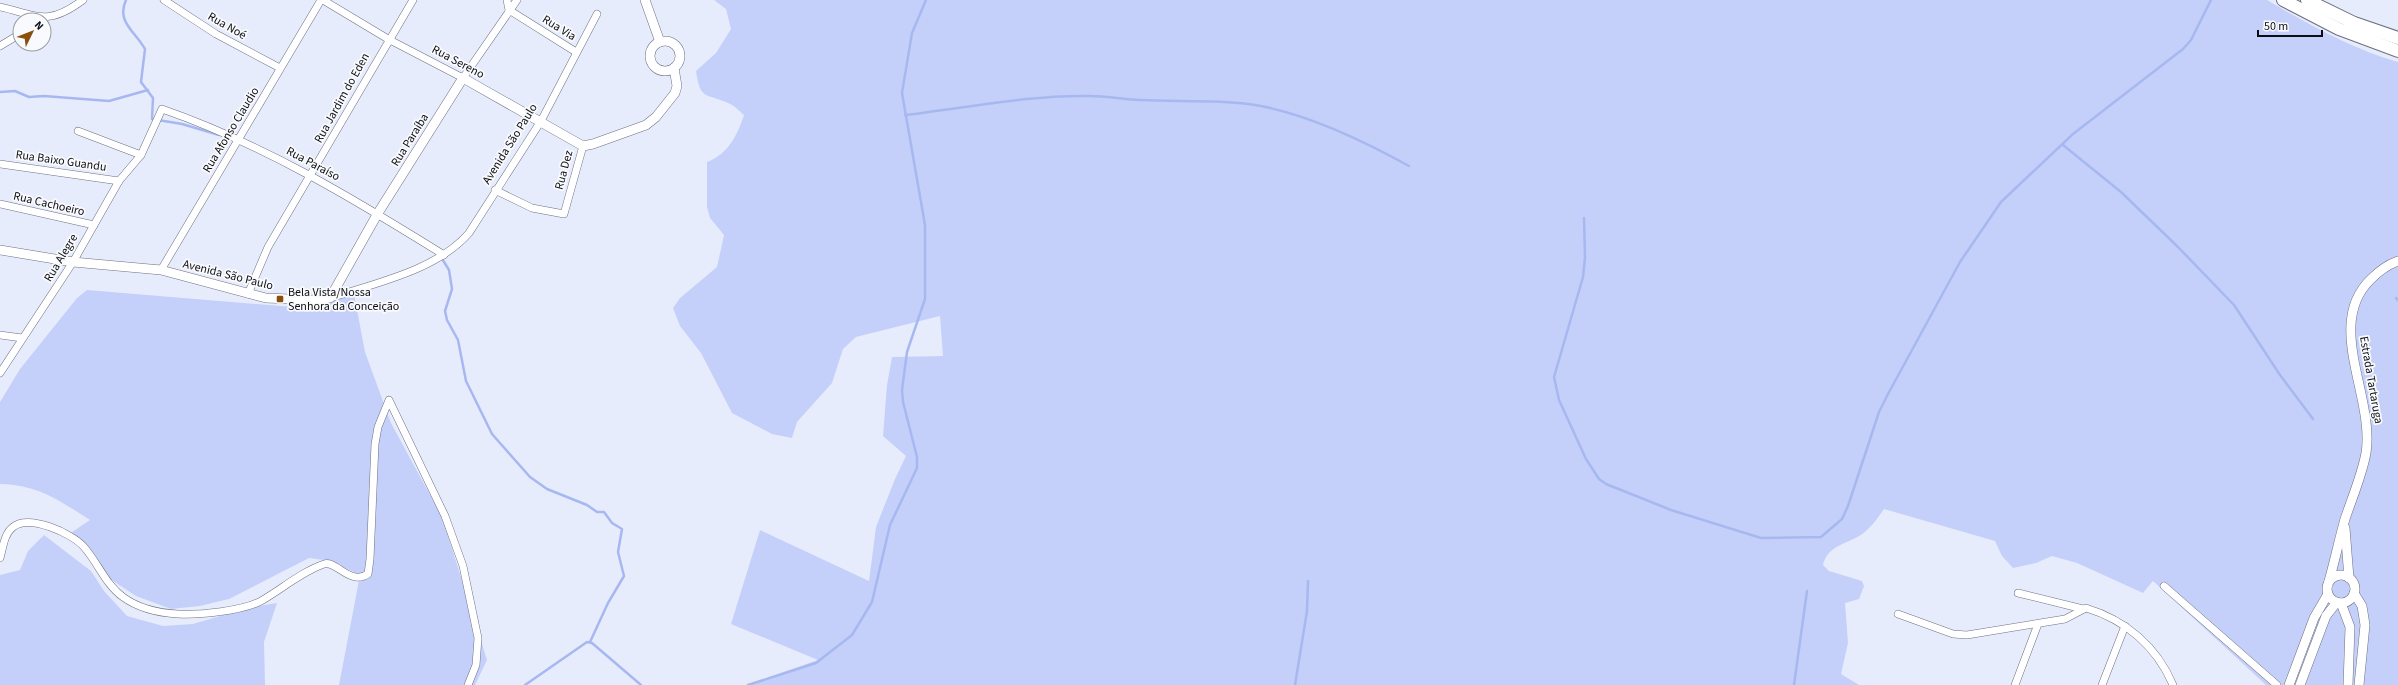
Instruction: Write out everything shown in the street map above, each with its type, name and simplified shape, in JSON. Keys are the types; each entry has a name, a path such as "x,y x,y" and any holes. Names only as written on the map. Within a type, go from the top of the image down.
{"main road":[{"path":"2283,0 2339,29 2398,51"},
{"path":"2307,0 2354,23 2398,38"}],"street":[{"path":"2,0 0,7 18,12"},
{"path":"52,18 56,17 83,0"},
{"name":"Rua Noé","path":"164,0 216,34 280,68"},
{"name":"Rua Afonso Claudio","path":"161,270 280,68 322,0"},
{"name":"Rua Sereno","path":"322,0 388,39 463,78 583,146"},
{"name":"Rua Jardim do Eden","path":"248,294 268,247 312,175 388,39 413,0"},
{"path":"507,0 510,10"},
{"name":"Rua Paraíba","path":"330,298 378,213 463,78 518,0"},
{"path":"646,0 660,42"},
{"name":"Rua Via","path":"510,10 576,52"},
{"name":"Avenida São Paulo","path":"0,250 73,262 161,270 248,294 288,300 330,298 410,271 444,255 456,247 469,233 495,190 541,121 597,14"},
{"path":"0,46 12,39"},
{"path":"669,41 679,49 679,61 674,68 662,70 652,62 652,50 660,42 669,41"},
{"name":"Rua Dez","path":"495,190 532,208 564,214 583,146 594,144 646,125 656,117 675,93 677,86 674,68"},
{"name":"Rua Paraíso","path":"162,108 239,139 312,175 378,213 444,255"},
{"name":"Rua Alegre","path":"0,373 73,262 119,181 141,155 162,108"},
{"path":"78,131 141,155"},
{"name":"Rua Baixo Guandu","path":"0,165 119,181"},
{"name":"Rua Cachoeiro","path":"0,204 94,226"},
{"name":"Estrada Tartaruga","path":"2329,581 2345,520 2366,454 2368,435 2367,416 2351,339 2351,314 2356,299 2364,287 2379,271 2398,261"},
{"path":"0,335 22,338"},
{"path":"0,558 5,538 13,527 22,523 43,525 63,533 83,546 114,589 124,598 162,612 179,614 214,611 254,604 325,563 332,564 347,575 365,576 368,574 370,559 375,444 378,427 389,400 445,516 463,566 478,638 476,664 468,685"},
{"name":"Estrada Tartaruga","path":"2345,520 2349,578"},
{"path":"2289,685 2314,618 2328,594 2329,581 2336,576 2349,578 2354,584 2354,593 2362,606 2365,625 2360,685"},
{"path":"2164,586 2277,685"},
{"path":"2018,593 2092,610 2125,626 2141,636 2155,652 2173,685"},
{"path":"2300,685 2326,616 2339,603 2349,600 2354,593"},
{"path":"2328,594 2339,603 2350,626 2348,685"},
{"path":"1898,614 1959,635 2065,619 2083,609"},
{"path":"2015,685 2038,624"},
{"path":"2102,685 2125,626"}],"shaded area":[{"path":"714,0 2267,0 2314,27 2347,43 2381,57 2398,62 2398,685 2266,685 2153,581 2143,593 2077,563 2052,556 2036,563 2013,568 2002,556 1995,541 1884,509 1866,531 1830,552 1823,565 1829,571 1862,581 1864,586 1859,599 1845,603 1848,643 1841,674 1859,685 746,685 818,660 731,624 760,530 869,581 876,527 906,456 883,436 887,385 892,357 943,356 940,316 856,337 843,349 832,383 797,422 792,438 772,434 732,413 701,353 680,326 673,308 680,298 717,267 724,235 710,218 707,207 707,162 721,154 731,143 744,115 730,104 705,94 699,87 696,71 716,53 731,29 726,9"},
{"path":"87,290 304,308 354,294 365,352 391,423 442,517 487,660 475,685 339,685 360,575 331,561 309,558 229,599 200,606 171,609 136,596 107,577 89,559 72,532 90,520 48,495 26,487 0,484 0,402 20,369 77,298"},
{"path":"44,535 91,571 104,591 127,616 163,626 193,624 247,608 277,603 264,642 265,685 0,685 0,575 20,570 28,551"}],"waterway":[{"path":"126,0 123,14 125,20 145,49 141,82 153,98 152,119 182,124 219,135"},
{"path":"748,685 816,663 852,635 872,602 890,525 917,468 917,457 903,402 902,390 907,352 925,299 925,225 902,93 912,33 926,0"},
{"path":"1584,218 1585,258 1583,277 1554,377 1559,400 1586,459 1599,479 1606,484 1671,510 1761,538 1821,537 1842,519 1848,506 1879,412 1888,394 1960,262 2001,202 2073,134 2183,49 2191,40 2211,0"},
{"path":"0,92 15,91 29,97 44,96 109,101 148,90"},
{"path":"905,115 997,102 1066,96 1095,96 1140,100 1246,104 1280,110 1337,130 1374,147 1409,166"},
{"path":"2063,145 2121,192 2178,247 2234,305 2280,375 2313,419"},
{"path":"441,257 449,270 452,289 445,311 447,320 458,340 466,381 492,434 530,477 547,489 587,505 597,512 604,512 612,523 622,529 618,552 624,576 608,603 590,642"},
{"path":"1295,685 1307,611 1308,581"},
{"path":"1794,685 1807,591"},
{"path":"525,685 587,642 592,643 641,685"}],"place":[{"name":"Bela Vista/Nossa Senhora da Conceição","path":"280,299"}]}
